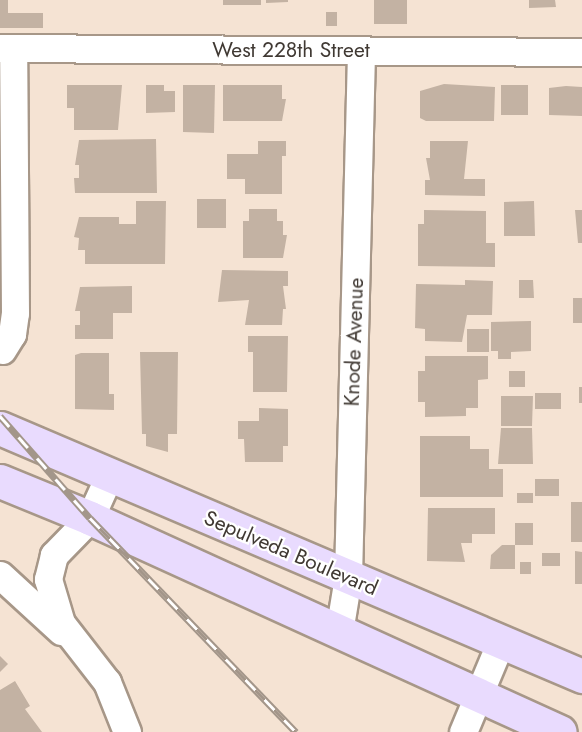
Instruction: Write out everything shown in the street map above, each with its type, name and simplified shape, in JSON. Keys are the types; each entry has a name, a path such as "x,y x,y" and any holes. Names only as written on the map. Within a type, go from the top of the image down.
{"main road":[{"name":"Sepulveda Boulevard","path":"0,428 582,676"},
{"path":"0,481 90,518 478,697 560,732"}],"street":[{"name":"West 228th Street","path":"7,48 582,52"},
{"path":"2,350 12,334 15,313 7,48"},
{"name":"Knode Avenue","path":"339,632 348,577 362,51"},
{"path":"109,476 90,518 54,555 48,579 61,623 107,682 127,732"},
{"path":"0,575 80,649"},
{"path":"463,732 501,641"}],"building":[{"path":"0,0 8,0 8,13 43,13 43,28 0,28"},
{"path":"223,0 261,0 261,5 223,5"},
{"path":"266,0 288,0 288,2 266,3"},
{"path":"374,0 407,0 407,24 374,24"},
{"path":"529,0 555,0 556,7 529,8"},
{"path":"326,12 337,12 337,26 326,26"},
{"path":"444,84 495,87 494,121 426,121 420,118 420,91"},
{"path":"67,85 122,85 118,130 74,130 74,108 67,108"},
{"path":"146,85 164,85 164,91 175,91 175,112 146,113"},
{"path":"183,85 215,85 214,133 183,132"},
{"path":"223,85 282,85 282,99 286,99 282,121 223,121"},
{"path":"501,85 528,85 528,115 501,115"},
{"path":"582,87 582,116 549,115 549,88"},
{"path":"156,139 157,193 75,193 74,178 79,178 79,165 75,165 79,140"},
{"path":"258,141 286,141 286,156 282,156 282,194 245,194 245,179 227,179 227,154 258,154"},
{"path":"430,141 468,141 464,179 485,179 485,196 425,195 425,180 430,180 426,158 430,158"},
{"path":"197,199 226,199 226,228 197,228"},
{"path":"136,201 166,201 165,264 85,264 85,250 78,250 79,238 74,237 79,217 119,217 119,224 136,224"},
{"path":"534,201 535,236 504,236 504,202"},
{"path":"249,209 277,209 277,221 283,221 283,235 287,235 283,258 243,258 243,221 249,221"},
{"path":"424,210 486,211 486,243 495,243 495,267 418,266 418,224 424,224"},
{"path":"575,210 582,210 582,243 578,243"},
{"path":"222,270 288,271 288,286 283,286 286,309 283,309 282,325 245,325 249,300 218,302"},
{"path":"465,280 493,281 492,315 467,315 462,342 425,341 425,329 415,328 416,284 465,285"},
{"path":"519,280 533,280 534,298 519,298"},
{"path":"132,286 132,313 113,313 113,339 75,339 75,325 80,325 80,311 75,311 80,287"},
{"path":"573,298 582,298 582,323 573,323"},
{"path":"531,321 531,351 511,352 511,359 498,359 498,351 491,351 491,322"},
{"path":"467,329 489,329 489,352 467,352"},
{"path":"248,336 288,336 287,392 253,392 253,352 248,352"},
{"path":"140,352 178,352 177,434 168,434 168,452 146,446 146,434 142,434"},
{"path":"109,353 109,394 114,394 114,410 75,409 75,355"},
{"path":"425,356 488,356 488,379 478,380 478,408 466,408 466,416 425,417 425,402 418,402 418,371 425,371"},
{"path":"509,371 525,371 525,387 509,387"},
{"path":"579,387 582,387 582,403 579,403"},
{"path":"535,393 561,393 561,409 535,409"},
{"path":"501,396 533,396 532,426 501,426"},
{"path":"259,408 288,409 288,446 283,446 283,462 245,462 244,439 238,439 238,421 259,421"},
{"path":"501,428 532,428 533,464 498,464"},
{"path":"420,436 470,436 470,449 489,449 489,469 503,469 503,497 420,497"},
{"path":"535,479 559,479 559,496 535,496"},
{"path":"517,493 533,493 533,503 517,503"},
{"path":"571,502 582,502 582,542 571,542"},
{"path":"428,508 495,508 495,534 472,534 472,543 461,543 465,562 427,561"},
{"path":"515,523 533,523 533,545 515,545"},
{"path":"502,545 515,545 515,569 490,569 491,555"},
{"path":"575,551 582,552 582,584 575,584"},
{"path":"542,553 560,553 560,566 542,566"},
{"path":"520,562 531,562 531,574 520,574"},
{"path":"0,656 8,664 0,672"},
{"path":"15,681 30,706 25,709 42,732 0,732 0,690"}],"railway":[{"path":"0,416 90,518 296,732"}]}
